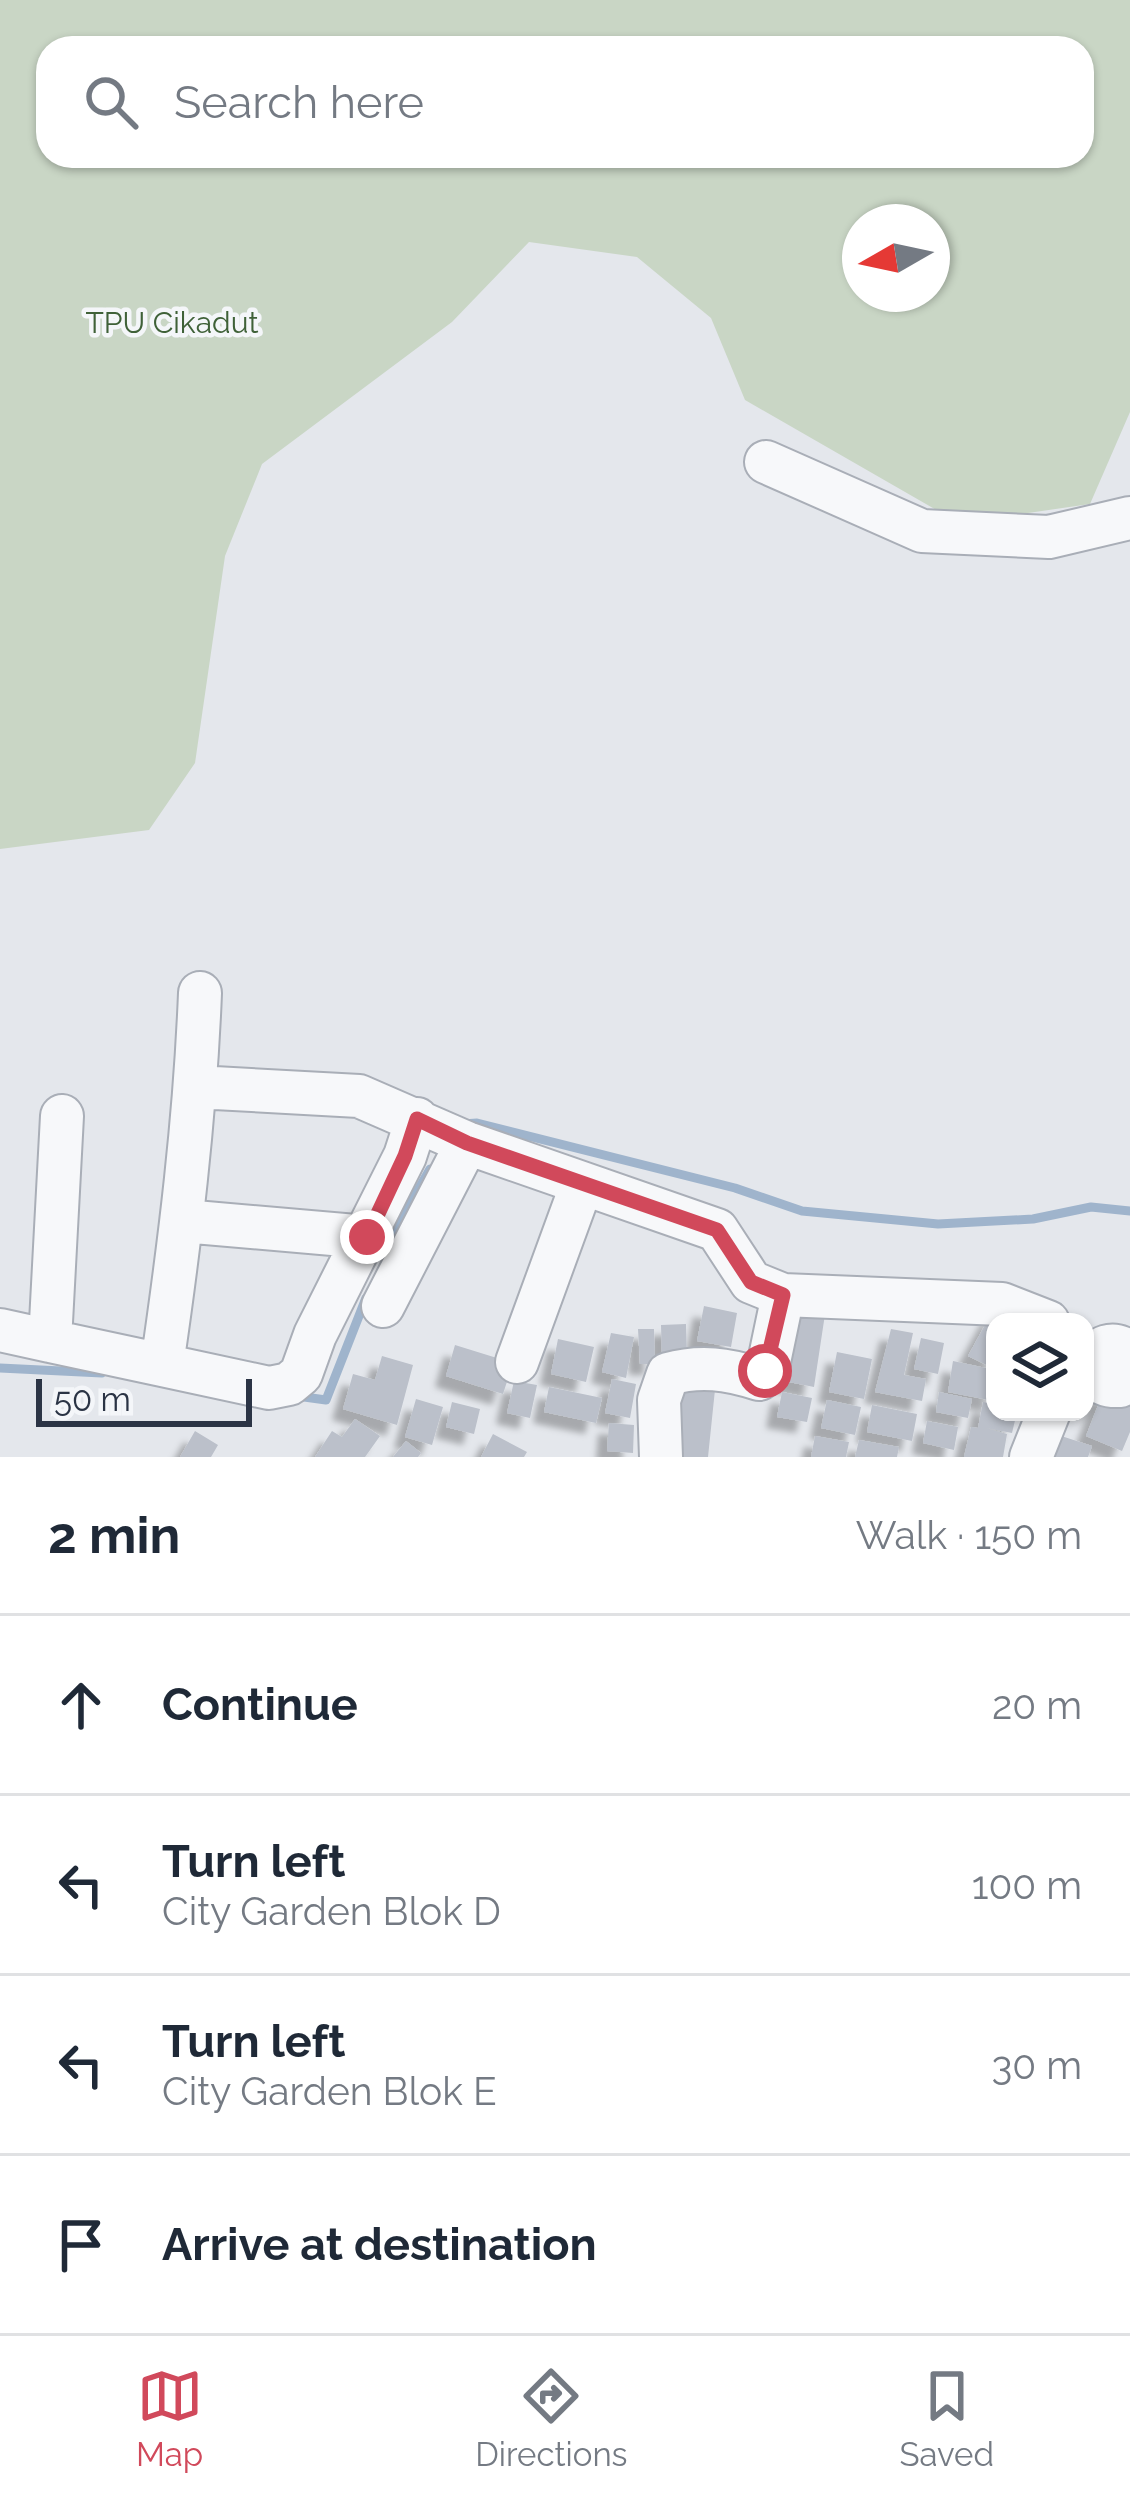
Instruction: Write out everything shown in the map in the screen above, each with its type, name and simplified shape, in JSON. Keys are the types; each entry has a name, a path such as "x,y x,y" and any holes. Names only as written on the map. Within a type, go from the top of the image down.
{"street":[{"path":"766,462 922,531 1049,537 1130,518"},
{"path":"162,1365 184,1221 200,993"},
{"path":"196,1087 359,1096 467,1143 717,1230 751,1282 783,1295 1002,1304 1025,1313"},
{"path":"50,1341 62,1116"},
{"path":"0,1330 269,1388 289,1384 301,1374 315,1335 405,1156 417,1119"},
{"path":"383,1306 467,1143"},
{"path":"517,1362 582,1184"},
{"path":"184,1221 367,1237"},
{"path":"661,1457 659,1400 668,1374 729,1368 759,1379 769,1362 783,1295"},
{"path":"1031,1457 1045,1421"}],"green space":[{"name":"TPU Cikadut","path":"0,0 1130,0 1130,412 1090,504 959,523 745,400 711,318 637,257 529,242 452,322 262,464 225,556 195,763 149,830 0,849"}],"building":[{"path":"798,1296 827,1301 814,1387 779,1380"},
{"path":"704,1306 737,1313 731,1347 697,1341"},
{"path":"986,1323 986,1365 968,1356"},
{"path":"686,1324 687,1357 662,1357 661,1325"},
{"path":"638,1329 654,1329 655,1364 640,1364"},
{"path":"891,1329 913,1333 904,1375 926,1379 922,1401 875,1392"},
{"path":"611,1333 634,1337 626,1378 602,1372"},
{"path":"921,1338 944,1343 938,1374 914,1369"},
{"path":"558,1339 594,1347 586,1382 551,1374"},
{"path":"455,1345 513,1363 503,1394 446,1376"},
{"path":"837,1352 872,1359 864,1399 829,1392"},
{"path":"382,1356 413,1365 397,1425 343,1409 353,1374 375,1380"},
{"path":"953,1361 986,1368 986,1399 948,1392"},
{"path":"675,1377 716,1380 708,1457 670,1457"},
{"path":"612,1379 636,1384 630,1418 605,1413"},
{"path":"514,1381 537,1385 530,1418 507,1413"},
{"path":"549,1387 602,1398 596,1423 544,1412"},
{"path":"1104,1390 1130,1401 1130,1432 1122,1451 1086,1436"},
{"path":"782,1392 812,1398 807,1422 777,1417"},
{"path":"939,1392 972,1399 968,1418 936,1412"},
{"path":"416,1399 443,1407 432,1445 405,1437"},
{"path":"827,1400 861,1407 855,1435 821,1428"},
{"path":"452,1402 480,1409 474,1434 446,1427"},
{"path":"983,1402 986,1421 1015,1421 1012,1433 986,1428 1007,1434 1003,1457 964,1457 971,1427 978,1428"},
{"path":"872,1405 917,1414 912,1441 867,1432"},
{"path":"355,1419 380,1436 365,1457 315,1457 332,1431 342,1437"},
{"path":"927,1421 958,1427 954,1450 923,1443"},
{"path":"609,1423 634,1425 633,1453 607,1451"},
{"path":"195,1431 218,1445 211,1457 180,1457"},
{"path":"1046,1431 1092,1446 1088,1457 1034,1457"},
{"path":"493,1434 527,1452 524,1457 481,1457"},
{"path":"815,1436 849,1442 846,1457 811,1457"},
{"path":"859,1440 899,1447 897,1457 855,1457"},
{"path":"406,1441 421,1453 418,1457 393,1457"}],"waterway":[{"path":"463,1124 477,1123 735,1188 802,1211 938,1224 1033,1219 1091,1207 1130,1211"},
{"path":"386,1256 430,1169"},
{"path":"297,1396 326,1400 366,1298"},
{"path":"0,1368 102,1373"}],"route":[{"path":"367,1237 417,1119 467,1143 717,1230 751,1282 783,1295 765,1371"}]}
